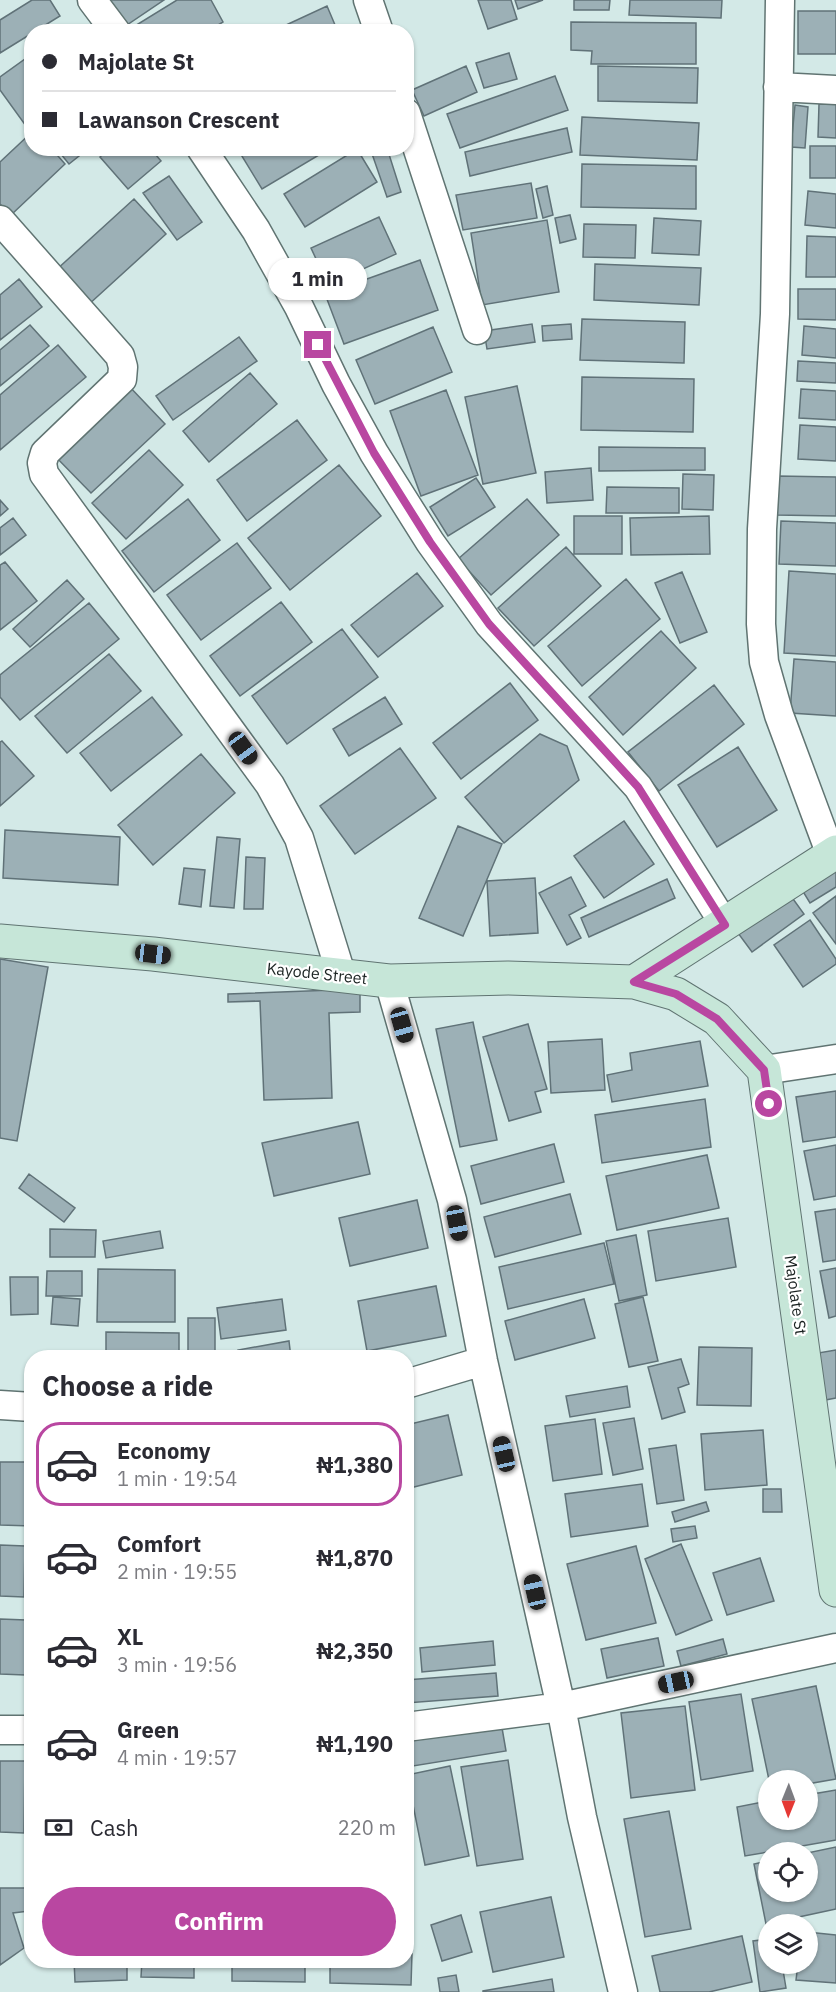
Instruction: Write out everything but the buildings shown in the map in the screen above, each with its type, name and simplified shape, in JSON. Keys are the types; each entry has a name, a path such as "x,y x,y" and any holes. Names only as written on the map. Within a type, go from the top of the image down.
{"main road":[{"path":"634,982 833,853"},
{"name":"Kayode Street","path":"0,941 153,954 389,981 508,978 634,982 676,994 717,1019 764,1070"},
{"name":"Majolate St","path":"764,1070 836,1590"}],"street":[{"path":"92,0 110,24"},
{"path":"369,0 376,24"},
{"path":"780,0 775,314 762,528 761,624 764,662 779,715 833,853"},
{"path":"778,87 836,90"},
{"path":"414,137 477,330"},
{"path":"206,156 256,230 299,307 336,384 374,453 430,542 489,624 638,787 725,925"},
{"path":"0,220 120,356 123,367 122,379 45,453 42,463 44,474 270,785 299,838 342,977"},
{"path":"389,981 452,1200 483,1361 561,1707 582,1817 623,1992"},
{"path":"764,1070 836,1059"},
{"path":"414,1382 483,1361"},
{"path":"0,1405 24,1406"},
{"path":"414,1725 561,1707 836,1648"},
{"path":"0,1730 24,1730"}],"route":[{"path":"318,345 336,384 374,453 430,542 489,624 638,787 725,925 634,982 676,994 717,1019 764,1070 769,1104"}]}
